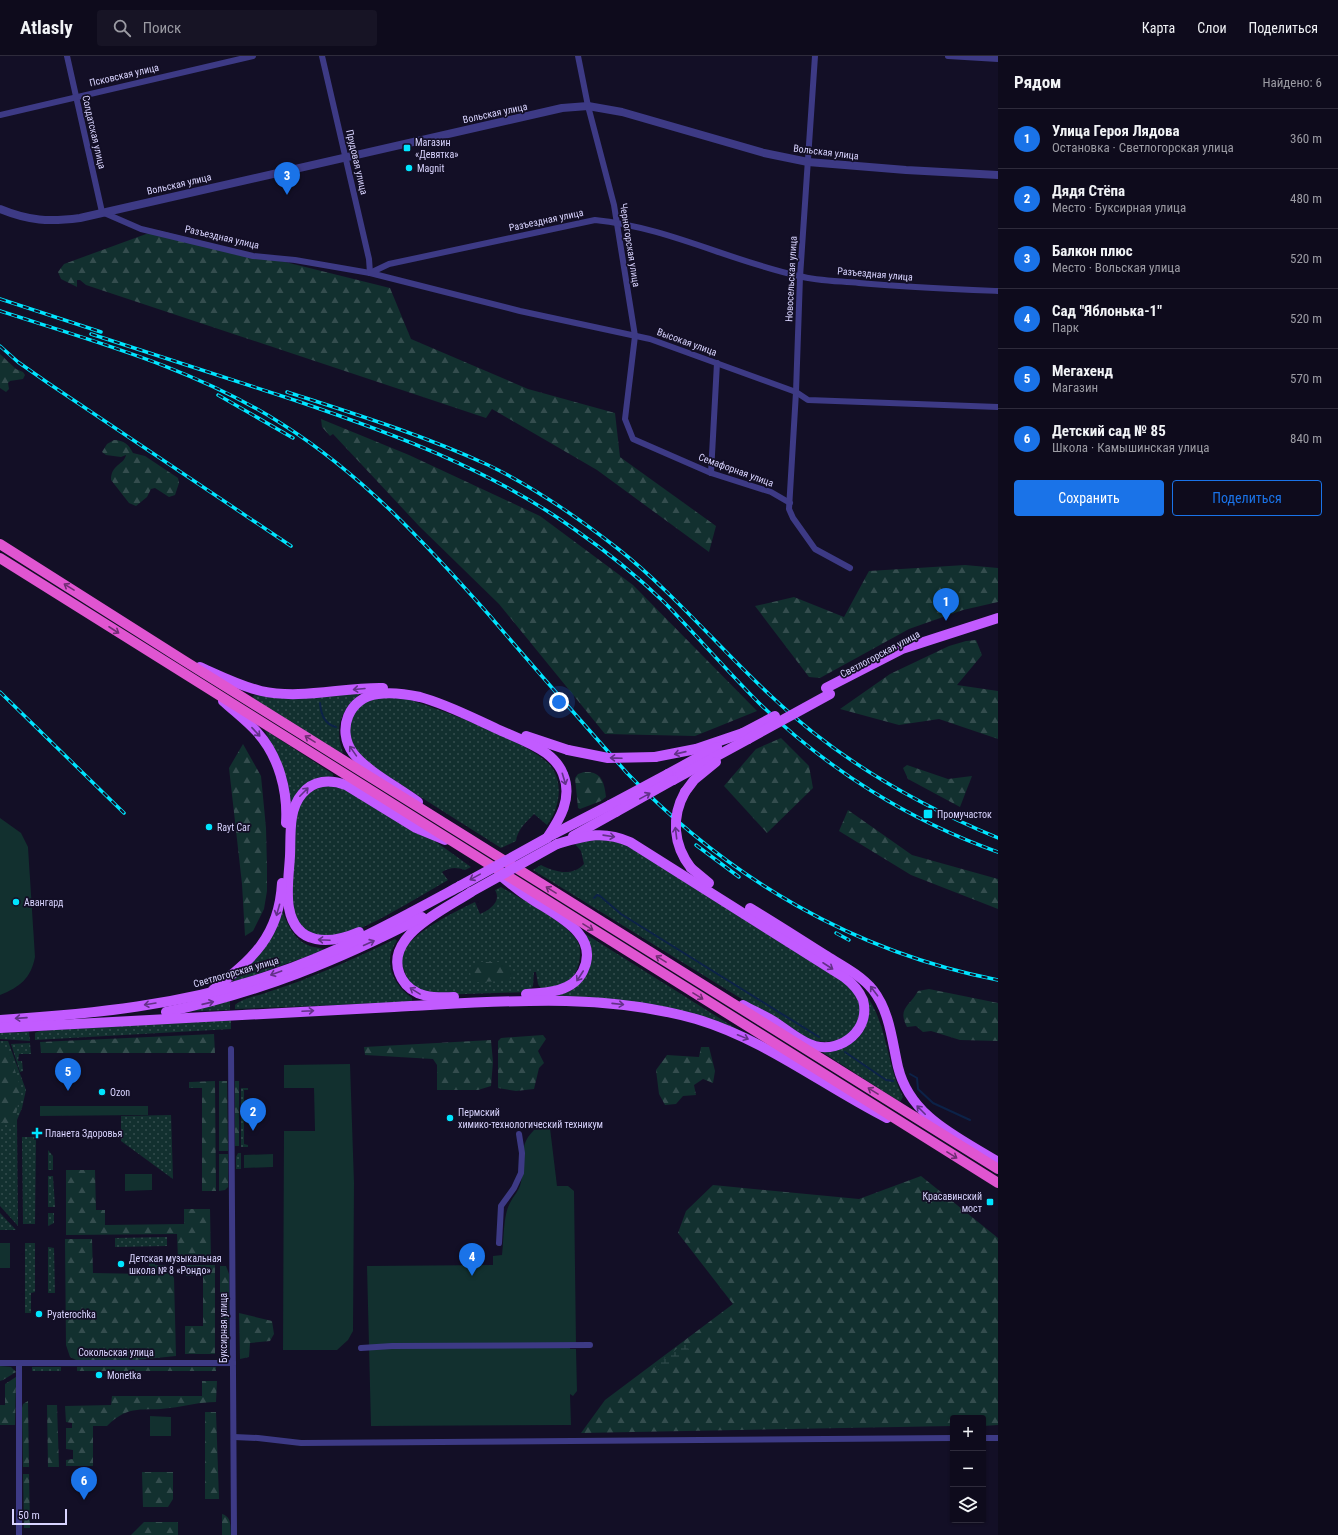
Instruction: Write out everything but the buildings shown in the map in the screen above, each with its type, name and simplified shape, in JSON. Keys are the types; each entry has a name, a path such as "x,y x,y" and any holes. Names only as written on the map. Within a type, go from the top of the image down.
{"highway":[{"path":"0,544 998,1169"},
{"path":"0,558 217,696 998,1183"}],"main road":[{"name":"Светлогорская улица","path":"746,736 828,691 882,658 942,635 998,618"},
{"path":"183,660 246,687 268,692 302,694 380,688 416,691 441,699 525,735 568,750 608,758 655,757 696,749 746,736"},
{"path":"438,819 402,790 365,765 353,753 346,738 345,726 348,715 359,701 371,695 386,693 421,697 465,714 526,742 548,754 560,768 567,791 560,816 547,838"},
{"path":"209,993 246,963 256,952 272,928 278,911 282,892 286,821 284,788 272,754 257,732 217,696"},
{"path":"547,838 613,808 746,736"},
{"path":"746,736 703,772 684,792 677,809 676,832 681,852 691,868 700,878 851,971 868,984 884,1009 902,1080 918,1108 932,1121 998,1162"},
{"path":"426,904 341,939 319,940 302,932 292,918 288,902 291,830 297,800 307,789 317,783 328,781 340,782 352,787 416,828 456,845"},
{"path":"484,862 528,897 570,924 582,938 586,951 584,968 576,981 558,990 530,994 445,998 427,996 411,989 402,979 398,967 398,950 402,942 418,927 470,892 557,844 613,808"},
{"path":"557,844 594,835 606,835 630,842 844,977 853,984 860,994 864,1008 864,1016 859,1029 848,1040 830,1047 815,1046 770,1019 694,980"},
{"name":"Светлогорская улица","path":"0,1020 90,1013 162,1003 209,993 272,975 308,962 366,936 547,838"},
{"name":"Светлогорская улица","path":"73,1024 163,1012 213,1002 276,983 375,941 470,892"},
{"path":"0,1028 183,1016 506,1002 568,1000 620,1004 691,1018 749,1039 784,1057 865,1107 919,1134"},
{"path":"941,1134 976,1148"}],"street":[{"name":"Солдатская улица","path":"67,56 102,212"},
{"name":"Псковская улица","path":"0,114 38,107 76,96 254,56"},
{"name":"Прудовая улица","path":"322,56 369,259 370,273"},
{"name":"Черногорская улица","path":"578,56 588,106 614,205 615,222 635,336 625,419 633,439"},
{"name":"Новосельская улица","path":"790,503 800,277 815,56"},
{"path":"948,56 998,59"},
{"name":"Вольская улица","path":"0,209 24,218 46,221 80,218 346,156 562,108 588,106 622,112 764,153 808,162 906,170 998,175"},
{"name":"Разъездная улица","path":"102,212 141,229 254,256 295,260 370,273 389,264 595,220 615,222 655,231 730,257 800,277 909,288 998,291"},
{"name":"Высокая улица","path":"370,273 520,311 650,339 796,392 808,400 998,407"},
{"path":"711,473 718,363"},
{"name":"Семафорная улица","path":"633,439 711,473 771,492 790,503"},
{"path":"790,503 793,518 815,549 850,568"},
{"name":"Буксирная улица","path":"231,1049 234,1535"},
{"path":"499,1243 501,1206 514,1188 521,1173 522,1153 519,1134"},
{"path":"362,1348 392,1346 590,1345"},
{"name":"Сокольская улица","path":"0,1363 233,1363"},
{"path":"19,1363 19,1535"},
{"path":"234,1437 301,1443 950,1438"},
{"path":"986,1438 998,1438"}],"green space":[{"path":"157,230 390,288 411,339 528,389 615,413 620,457 716,526 709,552 597,470 492,409 486,418 86,285 80,280 77,280 77,287 61,279 58,272 64,264"},
{"path":"0,354 25,375 23,379 10,381 8,383 9,389 6,392 0,388"},
{"path":"321,419 409,455 540,516 633,585 757,711 695,736 605,734 499,604 420,527 333,434 330,436 322,427"},
{"path":"114,440 123,442 128,445 133,453 145,456 178,478 179,483 175,495 169,497 155,488 151,489 147,497 136,506 129,503 111,480 113,471 123,461 126,455 121,457 106,455 102,452 107,444"},
{"path":"965,565 998,568 998,602 963,610 909,629 820,678 809,677 755,606 794,597 844,617 869,571"},
{"path":"976,640 982,655 957,685 998,691 998,739 939,719 899,725 840,709 890,674 949,646"},
{"path":"360,694 348,707 341,720 339,735 343,753 341,754 252,699 254,695"},
{"path":"399,697 456,716 502,735 539,756 550,765 557,779 559,795 555,811 547,825 534,814 520,829 516,841 501,848 367,763 358,755 347,730 355,708 373,698"},
{"path":"265,730 333,774 333,776 309,783 299,791 291,802 289,802 271,744"},
{"path":"781,738 809,766 813,788 767,833 724,786 756,749"},
{"path":"243,744 261,776 266,828 267,867 267,891 264,909 253,931 245,936 242,884 229,768"},
{"path":"907,765 948,779 972,776 960,807 908,779 903,768"},
{"path":"584,772 595,773 601,778 606,797 601,801 580,809 578,808 575,778 578,774"},
{"path":"336,785 354,793 406,822 471,867 465,870 454,868 445,870 442,872 448,880 379,919 346,935 332,939 322,939 308,933 299,924 296,918 291,898 296,812 303,799 312,791 322,787"},
{"path":"848,810 912,855 998,879 998,909 911,875 839,831"},
{"name":"Авангард","path":"0,818 21,833 28,847 35,957 31,971 24,981 13,989 0,995"},
{"path":"597,839 619,841 633,849 843,980 855,994 859,1002 859,1020 856,1028 845,1038 838,1040 823,1042 808,1040 533,870 541,865 552,870 563,872 574,871 584,864 581,851 575,844"},
{"path":"501,887 556,921 575,937 579,945 580,956 576,972 573,976 559,986 542,990 538,984 536,972 534,972 533,986 527,992 437,995 410,986 399,956 405,947 433,924 475,902 480,914 487,910 496,902 497,894 495,890"},
{"path":"282,911 289,927 300,940 310,946 325,950 235,982 233,980"},
{"path":"582,932 751,1038 697,1018 557,996 572,989 586,973"},
{"path":"395,939 397,941 390,957 390,964 395,980 405,993 412,998 412,1001 410,1002 235,1009 235,1005 250,997 284,987 317,974"},
{"path":"479,962 501,962 509,966 512,977 507,981 476,982 471,977 470,968 471,965"},
{"path":"929,989 998,1003 998,1041 960,1040 931,1031 923,1032 916,1026 907,1027 904,1021 904,1011 918,991"},
{"path":"866,995 879,1019 897,1084 903,1097 900,1102 822,1052 844,1048 861,1035 867,1020"},
{"path":"230,1000 230,1010 193,1011"},
{"path":"231,1019 231,1029 35,1040 35,1033 39,1031"},
{"path":"29,1032 30,1041 0,1039 0,1033"},
{"path":"214,1034 215,1053 41,1053 40,1042"},
{"path":"543,1035 546,1039 538,1051 544,1063 539,1068 534,1089 516,1091 498,1088 498,1041 501,1038"},
{"path":"491,1040 493,1062 491,1086 478,1090 437,1090 437,1065 433,1059 365,1055 364,1047"},
{"path":"0,1041 8,1041 26,1090 22,1108 17,1120 18,1226 0,1206"},
{"path":"30,1043 31,1054 19,1054 18,1061 22,1061 23,1071 20,1072 11,1044"},
{"path":"0,1044 4,1046 10,1055 21,1089 14,1125 0,1122"},
{"path":"701,1047 709,1047 715,1071 713,1083 703,1079 694,1085 696,1095 683,1096 676,1104 665,1105 659,1094 656,1070 667,1055 699,1057"},
{"path":"350,1064 354,1183 353,1331 348,1340 337,1350 283,1350 284,1131 315,1131 314,1088 284,1088 284,1065"},
{"path":"215,1081 216,1191 202,1191 202,1088 189,1088 189,1082"},
{"path":"219,1081 227,1081 228,1151 219,1151"},
{"path":"235,1081 239,1081 239,1146 235,1146"},
{"path":"241,1088 248,1088 248,1090 244,1090 244,1144 248,1145 248,1147 241,1147"},
{"path":"40,1106 148,1106 148,1115 40,1116"},
{"path":"171,1115 173,1179 121,1141 121,1116"},
{"path":"550,1128 557,1186 568,1186 574,1191 576,1343 570,1343 570,1349 576,1349 577,1391 573,1396 570,1394 571,1425 371,1426 367,1266 493,1265 493,1256 502,1255 506,1214 521,1182 525,1142 534,1130"},
{"path":"22,1137 36,1137 35,1224 23,1224"},
{"path":"48,1150 53,1156 53,1170 48,1170"},
{"path":"238,1153 241,1153 241,1169 236,1169 236,1157"},
{"path":"219,1154 228,1154 228,1187 225,1190 219,1191"},
{"path":"273,1154 273,1167 244,1168 244,1155"},
{"path":"66,1170 95,1170 96,1210 105,1210 105,1225 184,1224 184,1209 210,1209 211,1259 178,1259 177,1234 66,1235"},
{"path":"125,1174 152,1174 152,1190 125,1191"},
{"path":"48,1176 53,1176 55,1207 48,1207"},
{"path":"921,1176 998,1238 998,1425 986,1426 986,1415 950,1415 950,1426 581,1433 605,1400 733,1304 678,1233 686,1211 713,1185 859,1199"},
{"path":"0,1213 16,1230 0,1230"},
{"path":"48,1213 54,1213 54,1223 48,1226"},
{"path":"167,1237 167,1246 115,1247 115,1238"},
{"path":"65,1239 92,1239 93,1273 149,1274 149,1256 155,1257 155,1265 166,1265 174,1278 176,1356 136,1360 76,1360 70,1357 66,1345"},
{"path":"0,1243 10,1243 10,1268 0,1268"},
{"path":"25,1243 35,1243 35,1292 31,1293 31,1313 25,1313"},
{"path":"48,1247 54,1248 55,1293 48,1293"},
{"path":"186,1265 215,1265 215,1354 185,1354 185,1326 203,1326 203,1276 186,1276"},
{"path":"220,1266 226,1266 229,1274 229,1354 220,1354"},
{"path":"239,1313 272,1321 274,1334 270,1341 250,1343 249,1357 240,1359"},
{"path":"684,1343 691,1352 662,1374 655,1366"},
{"path":"0,1366 11,1367 16,1372 0,1381"},
{"path":"32,1367 61,1367 61,1371 32,1371"},
{"path":"77,1367 216,1367 216,1371 77,1371"},
{"path":"16,1377 15,1425 0,1425 0,1405 5,1405 5,1384"},
{"path":"202,1381 217,1381 216,1402 130,1411 115,1419 107,1426 93,1426 93,1466 66,1466 66,1460 73,1459 73,1450 66,1449 66,1428 72,1428 72,1423 66,1422 65,1406 111,1405 112,1396 202,1396"},
{"path":"28,1401 29,1467 23,1467 22,1408 23,1404"},
{"path":"47,1405 57,1405 59,1467 48,1467"},
{"path":"205,1412 216,1412 219,1499 205,1499"},
{"path":"150,1416 171,1417 171,1436 150,1436"},
{"path":"142,1472 173,1472 173,1499 168,1507 143,1507"},
{"path":"23,1474 29,1474 30,1528 24,1528"},
{"path":"222,1514 229,1520 231,1535 222,1535"},
{"path":"144,1522 178,1522 178,1535 131,1535"}],"waterway":[{"path":"320,703 324,718 329,724 336,727"},
{"path":"594,898 597,895 600,896 621,914 819,1037"},
{"path":"845,1052 886,1080 893,1081"},
{"path":"910,1074 917,1078 918,1089 933,1103 970,1120"}],"railway":[{"path":"0,299 101,332"},
{"path":"0,311 145,358 180,372 249,405 282,424 312,444 367,488 418,537 490,616 627,773 666,811 707,846 751,877 796,905 844,930 893,951 945,967 998,980"},
{"path":"91,334 294,400 403,439 439,454 508,488 574,529 632,574 665,603 760,704 813,750 871,791 902,809 933,825 998,852"},
{"path":"0,346 18,362 48,383 291,546"},
{"path":"287,392 338,408 439,444 488,465 555,503 638,565 752,678 796,719 822,740 878,778 937,810 998,838"},
{"path":"218,395 293,438"},
{"path":"0,692 124,813"},
{"path":"696,845 739,877"},
{"path":"836,933 849,940"}],"place":[{"name":"Магазин «Девятка»","path":"407,148"},
{"name":"Magnit","path":"409,168"},
{"name":"Балкон плюс","path":"287,195"},
{"name":"Улица Героя Лядова","path":"946,621"},
{"name":"Промучасток","path":"928,814"},
{"name":"Rayt Car","path":"209,827"},
{"name":"Авангард","path":"16,902"},
{"name":"Мегахенд","path":"68,1091"},
{"name":"Ozon","path":"102,1092"},
{"name":"Пермский химико-технологический техникум","path":"450,1118"},
{"name":"Дядя Стёпа","path":"253,1131"},
{"name":"Планета Здоровья","path":"37,1133"},
{"name":"Красавинский мост","path":"990,1202"},
{"name":"Детская музыкальная школа № 8 «Рондо»","path":"121,1264"},
{"name":"Сад \"Яблонька-1\"","path":"472,1276"},
{"name":"Pyaterochka","path":"39,1314"},
{"name":"Monetka","path":"99,1375"},
{"name":"Детский сад № 85","path":"84,1500"}]}
